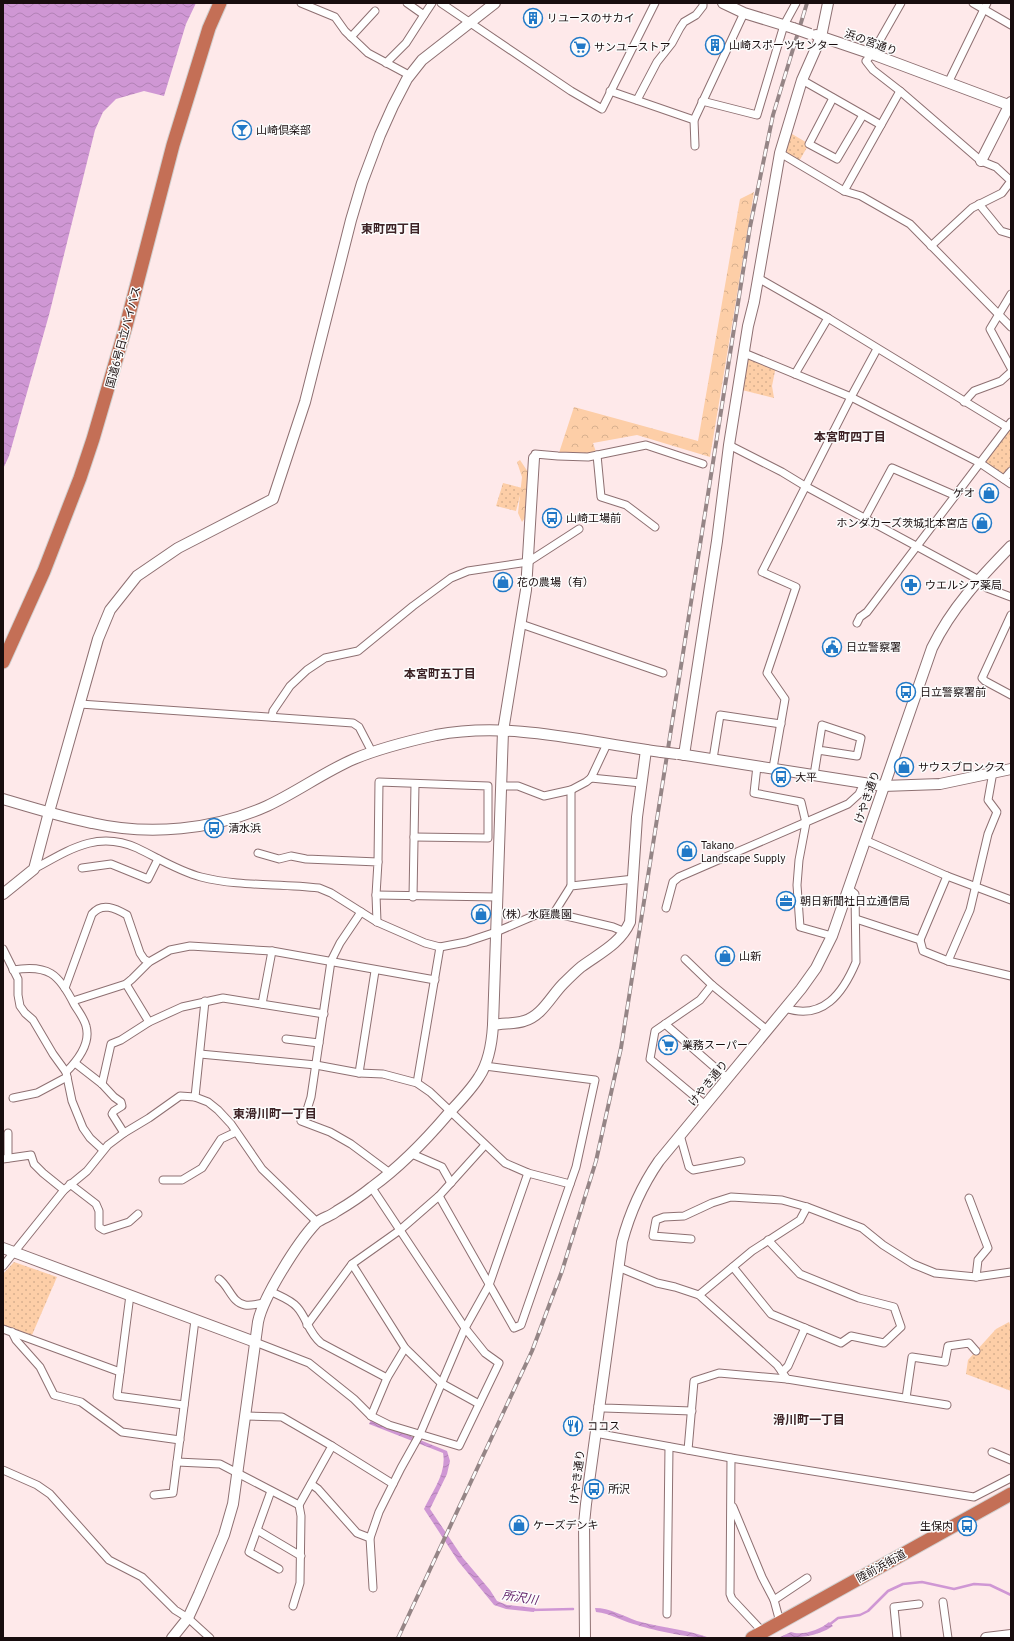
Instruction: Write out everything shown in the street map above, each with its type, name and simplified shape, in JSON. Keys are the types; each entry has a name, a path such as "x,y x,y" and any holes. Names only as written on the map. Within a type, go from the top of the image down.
{"highway":[{"name":"国道6号日立バイパス","path":"3,662 44,571 93,439 130,313 173,145 209,28 220,3"},
{"name":"陸前浜街道","path":"758,1635 1011,1494"}],"street":[{"path":"301,3 335,17 345,31 368,53 409,75"},
{"path":"406,3 424,14"},
{"path":"386,63 406,42 432,3"},
{"path":"442,3 571,91 602,108 655,3"},
{"path":"34,869 98,639 110,610 137,576 178,548 273,499 305,402 351,220 362,183 380,135 409,75 422,60 495,3"},
{"path":"637,100 657,62 672,43 684,22 696,15 703,6 703,3"},
{"name":"浜の宮通り","path":"723,3 744,13 872,54 948,83 1010,104"},
{"path":"702,101 757,116 796,3"},
{"path":"680,755 715,549 729,445 744,353 780,153 802,80 821,37 828,3"},
{"path":"900,3 872,54 866,61 873,70 900,91 981,161 996,167 1011,181 1002,193 972,208 931,246"},
{"path":"973,3 986,6 1011,25"},
{"path":"948,83 986,6"},
{"path":"351,37 375,11"},
{"path":"694,146 694,120 744,13"},
{"path":"802,80 880,125"},
{"path":"610,91 694,120"},
{"path":"844,191 900,91"},
{"path":"833,98 809,144 837,158 863,115"},
{"path":"981,161 1010,104"},
{"path":"780,153 844,191 861,196 910,224 1011,327"},
{"path":"979,204 1001,230 1011,234"},
{"path":"758,278 828,318 964,402 1009,425 954,495 918,546 867,612 860,617 857,623"},
{"path":"1011,294 990,329 1011,368"},
{"path":"795,374 828,318"},
{"path":"773,768 785,700 767,672 796,587 762,572 877,349"},
{"path":"744,353 851,397 980,462 1011,484"},
{"path":"964,402 974,391 1001,381 1011,372"},
{"path":"172,1638 188,1618 224,1535 233,1504 259,1315 270,1291 317,1222 337,1212 372,1188 412,1154 450,1112 479,1077 485,1066 492,1038 493,1025 504,731 526,590 535,454 588,457 646,445 703,464"},
{"path":"729,445 918,546 979,580 987,588 1011,597"},
{"path":"597,455 601,497 626,505 655,527"},
{"path":"865,518 892,468 954,495"},
{"path":"1004,479 1011,471"},
{"path":"272,717 273,711 290,686 307,670 326,658 358,651 413,606 451,578 468,571 528,562 579,529"},
{"name":"けやき通り","path":"585,1638 584,1524 594,1433 622,1242 626,1225 637,1196 659,1161 816,968 832,936 932,648 956,607 1011,546"},
{"path":"1011,615 982,678 985,682 1011,695"},
{"path":"521,624 662,673"},
{"path":"80,704 353,723 359,727 372,752"},
{"path":"713,759 720,715 781,724"},
{"path":"814,775 822,724 861,738 857,756 818,750"},
{"path":"3,799 94,824 145,830 186,828 208,824 248,813 267,805 336,768 372,752 443,734 479,731 537,733 883,786 940,784 1011,769"},
{"path":"501,786 518,786 544,796 571,790 591,778 607,744"},
{"path":"493,1025 524,1021 541,1010 562,985 580,968 609,947 625,932 630,922 634,879 635,839 646,750"},
{"path":"757,766 754,793 801,802 806,823 799,860 797,884 800,927 832,936"},
{"path":"948,961 967,916 988,834 997,812 988,800 993,772"},
{"path":"591,778 641,783"},
{"path":"377,922 376,895 379,782 488,786 488,838 414,837"},
{"path":"666,908 673,882 679,876 806,823 854,800 859,794 864,783"},
{"path":"413,897 415,784"},
{"path":"554,913 571,886 571,790"},
{"path":"865,840 947,876 1011,900"},
{"path":"3,894 34,869 83,844 95,841 121,843 136,847 181,871 218,881 319,888 331,893 377,922 425,944 440,947 466,942 496,932 538,914 554,913 613,927 625,932"},
{"path":"258,853 279,859 291,856 306,859 378,862"},
{"path":"82,868 111,864 148,879 158,859"},
{"path":"947,876 920,940 923,951 948,961 1011,976"},
{"path":"571,886 634,879"},
{"path":"785,1008 794,1011 821,1007 831,1002 840,992 856,962 855,894 848,888"},
{"path":"376,895 413,897 497,897"},
{"path":"65,988 92,914 96,908 113,908 127,915 140,954 149,962"},
{"path":"361,912 340,943 331,961 311,1097 306,1113 301,1121 330,1132 351,1144 390,1173"},
{"path":"856,919 920,940"},
{"path":"73,1000 126,984 149,962 170,950 190,946 272,951 331,961 375,971 435,980"},
{"path":"418,1084 440,947"},
{"path":"3,949 18,979 20,1006 33,1020 66,1075 72,1101 82,1128 90,1138 104,1150"},
{"path":"262,1004 272,951"},
{"path":"685,959 712,985 767,1030"},
{"path":"13,970 25,968 42,970 60,980 73,1000 86,1026 86,1038 82,1053 66,1075 38,1093 13,1098"},
{"path":"359,1073 375,971"},
{"path":"126,984 149,1022"},
{"path":"705,1105 650,1059 655,1031 700,1000 712,985"},
{"path":"102,1084 111,1044 121,1040 149,1022 182,1007 223,998 324,1014"},
{"path":"195,1097 205,1001"},
{"path":"665,1024 728,1078"},
{"path":"286,1039 319,1043"},
{"path":"200,1054 316,1065 359,1073 383,1074 418,1084 430,1092 505,1163 528,1173 570,1184"},
{"path":"75,1063 102,1084 121,1102 122,1106 112,1114 124,1133"},
{"path":"439,1196 514,1328 521,1325 576,1167 595,1080 485,1066"},
{"path":"3,1266 64,1190 87,1171 104,1150 124,1133 149,1118 180,1096 195,1097 208,1102 218,1110 236,1132 262,1169 317,1222"},
{"path":"163,1180 182,1180 202,1168 221,1139 236,1132"},
{"path":"8,1133 6,1159 31,1155 34,1164 42,1173 64,1190"},
{"path":"680,1135 689,1167 693,1170 741,1161"},
{"path":"307,1325 352,1264 400,1230 439,1196 485,1145"},
{"path":"412,1154 442,1167 451,1183"},
{"path":"373,1588 370,1538 379,1512 392,1484 420,1434 465,1328 489,1285 528,1173"},
{"path":"70,1184 96,1204 99,1211 99,1227 104,1230 129,1222 138,1214"},
{"path":"3,1248 309,1363 354,1399 371,1416 389,1425 459,1446 499,1363 485,1353 465,1328 372,1188"},
{"path":"691,1239 653,1236 656,1220 664,1217 684,1216 712,1203 731,1197 782,1200 807,1206 862,1228 883,1245 913,1264 934,1273 976,1277 1011,1272"},
{"path":"969,1198 988,1248 978,1260 976,1277"},
{"path":"699,1295 768,1240 800,1220 807,1206"},
{"path":"733,1267 771,1314 840,1343 851,1336 884,1343 901,1327 894,1307 859,1298 800,1274 768,1240"},
{"path":"352,1264 405,1348 441,1383 479,1404"},
{"path":"618,1268 657,1283 699,1295 777,1365 787,1379"},
{"path":"219,1279 225,1283 236,1301 245,1305 264,1303"},
{"path":"270,1291 288,1300 297,1307 313,1336 321,1343 387,1378"},
{"path":"130,1295 117,1396 184,1405"},
{"path":"154,1496 173,1493 195,1320"},
{"path":"782,1372 788,1366 805,1328"},
{"path":"3,1329 120,1372"},
{"path":"12,1332 40,1367 54,1396 81,1402 122,1432 180,1440"},
{"path":"906,1398 912,1357 945,1362 948,1346 969,1343 976,1351"},
{"path":"371,1416 387,1378 405,1348"},
{"path":"688,1450 694,1381 719,1373 787,1379 947,1405"},
{"path":"598,1406 604,1408 692,1411"},
{"path":"245,1416 282,1417 332,1446 392,1484"},
{"path":"594,1433 732,1458 974,1497 1011,1478"},
{"path":"293,1606 300,1583 301,1516 299,1506 332,1446"},
{"path":"667,1614 669,1447"},
{"path":"992,1452 1011,1460"},
{"path":"732,1458 730,1594 758,1635"},
{"path":"177,1462 220,1464 299,1506"},
{"path":"3,1470 36,1485 50,1494 108,1560 142,1577 175,1610 188,1618 210,1638"},
{"path":"311,1484 318,1489 357,1533 370,1538"},
{"path":"271,1491 249,1552 279,1569"},
{"path":"732,1505 762,1577 774,1600 780,1622"},
{"path":"257,1530 301,1556"},
{"path":"774,1600 807,1578"},
{"path":"943,1602 948,1638"},
{"path":"898,1638 894,1607 919,1604"},
{"path":"986,1638 1011,1635"}],"green space":[{"path":"787,131 809,144 798,163 780,153"},
{"path":"754,192 710,457 637,435 593,443 597,455 558,456 574,407 698,441 740,199"},
{"path":"744,353 776,366 772,386 774,398 738,389"},
{"path":"1011,427 1011,468 1003,475 985,462"},
{"path":"520,460 528,472 525,518 522,522 518,513 522,477 517,462"},
{"path":"503,483 522,488 516,511 496,506"},
{"path":"14,1262 57,1277 32,1335 3,1326 3,1274"},
{"path":"1009,1322 1011,1327 1011,1391 966,1374 968,1360 996,1329"}],"water":[{"path":"3,3 196,3 186,24 164,96 144,91 116,99 103,112 95,130 49,315 9,456 3,469"},
{"path":"371,1420 447,1451 450,1461 447,1474 430,1509 463,1558 490,1590 497,1601 507,1605 535,1608 534,1612 506,1609 494,1605 458,1561 424,1509 441,1475 444,1460 443,1453 369,1424"},
{"path":"595,1608 611,1611 637,1621 710,1638 663,1632 632,1624 606,1614 596,1612"},
{"path":"829,1622 833,1626 814,1635 778,1638 791,1632 811,1632 821,1628"}],"waterway":[{"name":"所沢川","path":"829,1625 838,1618 860,1615 868,1611 888,1591 903,1584 922,1582 954,1589 974,1584 990,1585 1011,1595"},
{"name":"所沢川","path":"531,1610 573,1609"}],"railway":[{"path":"398,1638 532,1351 562,1271 596,1161 621,1048 750,227 773,115 807,3"}],"place":[{"name":"リユースのサカイ","path":"533,18"},
{"name":"山崎スポーツセンター","path":"715,45"},
{"name":"サンユーストア","path":"580,47"},
{"name":"山崎倶楽部","path":"242,130"},
{"name":"ゲオ","path":"989,493"},
{"name":"山崎工場前","path":"552,518"},
{"name":"ホンダカーズ茨城北本宮店","path":"982,523"},
{"name":"花の農場（有）","path":"503,582"},
{"name":"ウエルシア薬局","path":"911,585"},
{"name":"日立警察署","path":"832,647"},
{"name":"日立警察署前","path":"906,692"},
{"name":"サウスブロンクス","path":"904,767"},
{"name":"大平","path":"781,777"},
{"name":"清水浜","path":"214,828"},
{"name":"Takano Landscape Supply","path":"687,851"},
{"name":"朝日新聞社日立通信局","path":"786,901"},
{"name":"（株）水庭農園","path":"481,914"},
{"name":"山新","path":"725,956"},
{"name":"業務スーパー","path":"668,1045"},
{"name":"ココス","path":"573,1426"},
{"name":"所沢","path":"594,1489"},
{"name":"ケーズデンキ","path":"519,1525"},
{"name":"生保内","path":"967,1526"}],"district":[{"name":"東町四丁目","path":"391,228"},
{"name":"本宮町四丁目","path":"850,436"},
{"name":"本宮町五丁目","path":"440,673"},
{"name":"東滑川町一丁目","path":"275,1113"},
{"name":"滑川町一丁目","path":"809,1419"}]}
